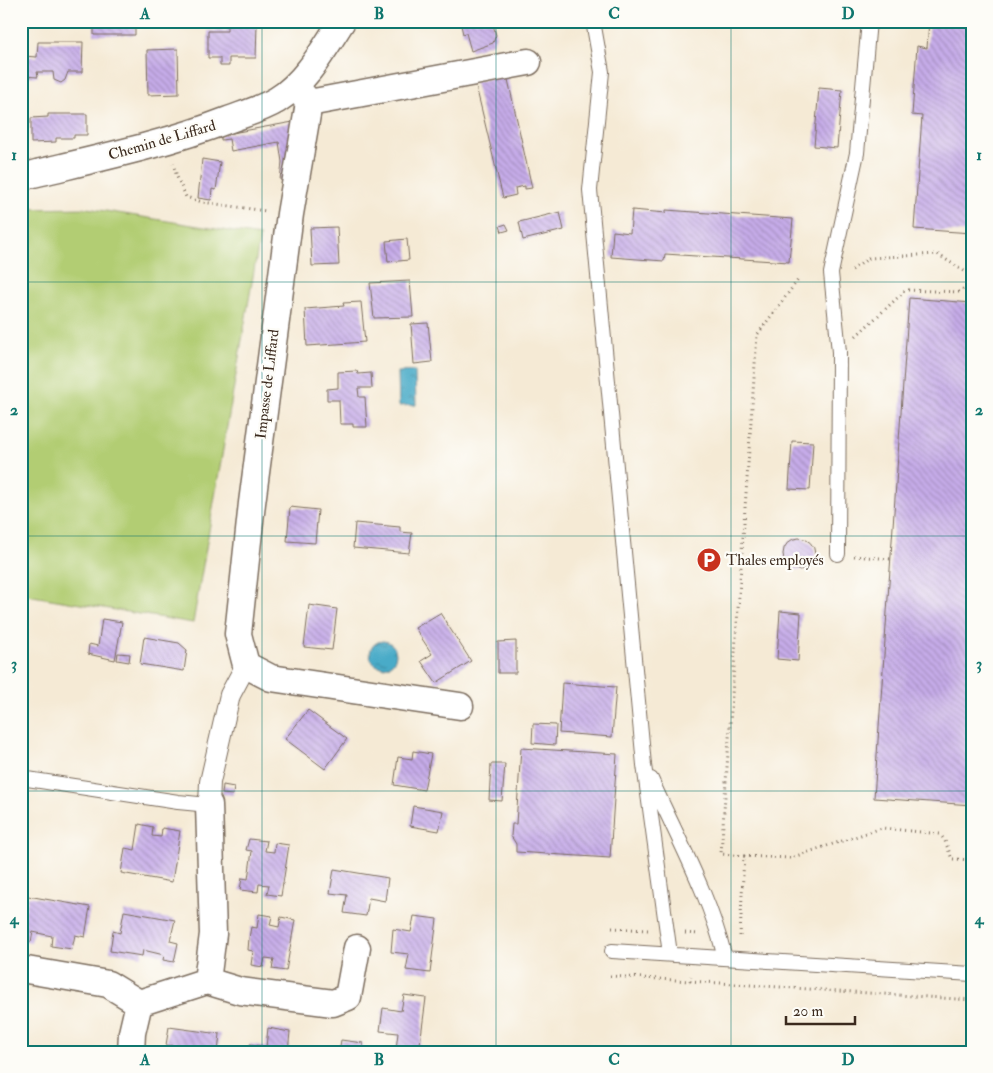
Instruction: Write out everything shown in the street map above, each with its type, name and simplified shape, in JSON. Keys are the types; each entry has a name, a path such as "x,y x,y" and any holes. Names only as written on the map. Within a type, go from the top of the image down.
{"street":[{"name":"Chemin de Liffard","path":"302,94 313,66 342,21"},
{"name":"Chemin de Liffard","path":"21,177 164,142 209,127 277,100 302,94 528,62"},
{"name":"Impasse de Liffard","path":"246,665 238,634 252,503 290,214 302,94"},
{"path":"206,981 213,934 210,782 230,695 246,665 271,678 460,706"},
{"path":"139,1004 206,981 240,991 333,1003 348,997 357,948"},
{"path":"21,969 108,984 139,1004"},
{"path":"131,1052 132,1033 139,1004"}],"lane":[{"path":"593,21 602,72 590,190 644,765 670,954"},
{"path":"838,554 839,352 830,273 857,153 869,21"},
{"path":"644,765 698,882 720,935 725,958"},
{"path":"21,778 209,805"},
{"path":"612,950 972,974"}],"path":[{"name":"Chemin de Liffard","path":"172,156 177,177 186,197 202,202 290,214"},
{"path":"852,270 869,258 936,254 972,276"},
{"path":"798,280 757,334 721,854 790,858 882,828 940,834 952,859 972,860"},
{"path":"839,352 906,290 960,292 972,280"},
{"path":"857,556 891,559"},
{"path":"740,936 744,856"},
{"path":"612,928 651,930"},
{"path":"680,932 693,935 701,934"},
{"path":"610,976 972,1000"},
{"path":"690,976 690,981"}],"green space":[{"path":"87,208 260,236 193,623 21,594 21,209"}],"water":[{"path":"415,371 416,405 399,406 398,372"},
{"path":"383,641 392,645 396,654 392,663 383,667 374,663 370,654 374,645"}],"building":[{"path":"94,21 135,21 135,35 94,35"},
{"path":"460,21 492,21 496,35 493,43 471,51 466,33 463,34"},
{"path":"929,21 972,21 972,233 914,229 922,116 912,115 917,46 927,48"},
{"path":"227,24 257,24 256,58 229,58 229,66 220,66 220,58 208,58 208,31 227,31"},
{"path":"38,42 83,42 82,72 68,72 65,80 61,83 54,80 53,72 37,72 38,77 22,76 22,56 37,57"},
{"path":"178,49 179,94 148,95 147,50"},
{"path":"507,75 532,188 525,189 525,186 515,188 516,195 503,198 475,82"},
{"path":"819,88 842,90 837,148 814,146"},
{"path":"48,114 87,114 87,135 74,135 74,138 56,138 56,142 31,143 31,118 48,117"},
{"path":"293,122 287,181 280,180 282,162 279,142 231,151 229,139 221,140 221,135"},
{"path":"202,159 220,162 216,190 212,189 211,200 198,198"},
{"path":"632,210 666,213 666,210 793,219 789,262 665,254 664,261 611,257 613,231 630,233"},
{"path":"560,212 564,230 523,240 519,222"},
{"path":"506,224 509,230 502,232 500,226"},
{"path":"337,227 339,265 312,266 310,228"},
{"path":"407,239 409,260 388,262 386,241"},
{"path":"410,281 413,317 374,318 370,283"},
{"path":"909,298 972,303 972,805 874,798"},
{"path":"361,302 365,342 307,346 305,309 344,306 343,303"},
{"path":"428,323 432,362 414,364 411,324"},
{"path":"357,371 358,374 371,373 372,388 358,388 359,397 365,397 367,427 353,427 353,424 340,424 339,400 327,400 327,389 338,388 338,372"},
{"path":"792,441 813,442 810,490 789,489"},
{"path":"290,507 318,510 315,543 287,541"},
{"path":"355,523 400,527 400,532 412,533 409,553 353,548"},
{"path":"799,538 805,539 810,543 814,548 814,560 810,565 805,569 799,570 793,569 788,565 784,560 783,554 784,548 788,543 793,539"},
{"path":"309,605 337,609 332,650 304,647"},
{"path":"780,611 801,613 798,661 777,659"},
{"path":"440,613 471,661 436,683 421,661 432,654 415,628"},
{"path":"102,619 122,622 115,660 88,654 89,644 98,646"},
{"path":"144,637 179,643 187,650 184,671 140,664"},
{"path":"516,641 516,673 498,673 498,642"},
{"path":"118,653 130,654 129,662 117,660"},
{"path":"562,683 616,687 612,737 559,733"},
{"path":"308,710 347,739 325,769 285,739"},
{"path":"533,724 556,725 555,745 532,743"},
{"path":"521,748 617,754 610,858 516,852 516,844 511,836 512,824 516,824"},
{"path":"413,751 431,754 424,790 394,785 398,757 412,759"},
{"path":"491,764 505,764 502,801 489,800"},
{"path":"223,785 234,787 233,795 222,794"},
{"path":"413,806 443,811 439,831 410,826"},
{"path":"139,824 153,827 152,836 161,837 162,828 180,831 172,882 121,873 125,848 135,850"},
{"path":"249,839 267,841 265,851 274,852 275,843 289,845 281,896 267,894 269,885 259,884 258,892 240,890 242,878 248,879 252,851 246,850"},
{"path":"334,869 388,878 385,901 369,898 366,916 344,913 347,895 330,893"},
{"path":"28,896 90,907 85,937 75,935 72,949 51,946 52,936 33,932 31,942 21,940"},
{"path":"124,911 175,920 170,941 178,943 174,962 163,960 164,955 143,950 142,956 110,951 113,931 120,933"},
{"path":"259,914 272,916 270,925 279,927 281,917 295,920 286,971 272,969 274,959 265,958 263,967 251,965 253,951 248,950 249,938 251,927 257,928"},
{"path":"414,916 437,919 430,973 406,970 409,954 391,952 393,929 411,932"},
{"path":"404,995 426,998 419,1052 396,1049 398,1033 380,1031 383,1008 401,1011"},
{"path":"169,1027 220,1034 218,1052 175,1052 175,1046 166,1045"},
{"path":"268,1028 290,1032 288,1052 249,1052 250,1044 266,1047"},
{"path":"341,1040 363,1043 362,1052 339,1052"}],"place":[{"name":"Thales employés","path":"709,560"}]}
